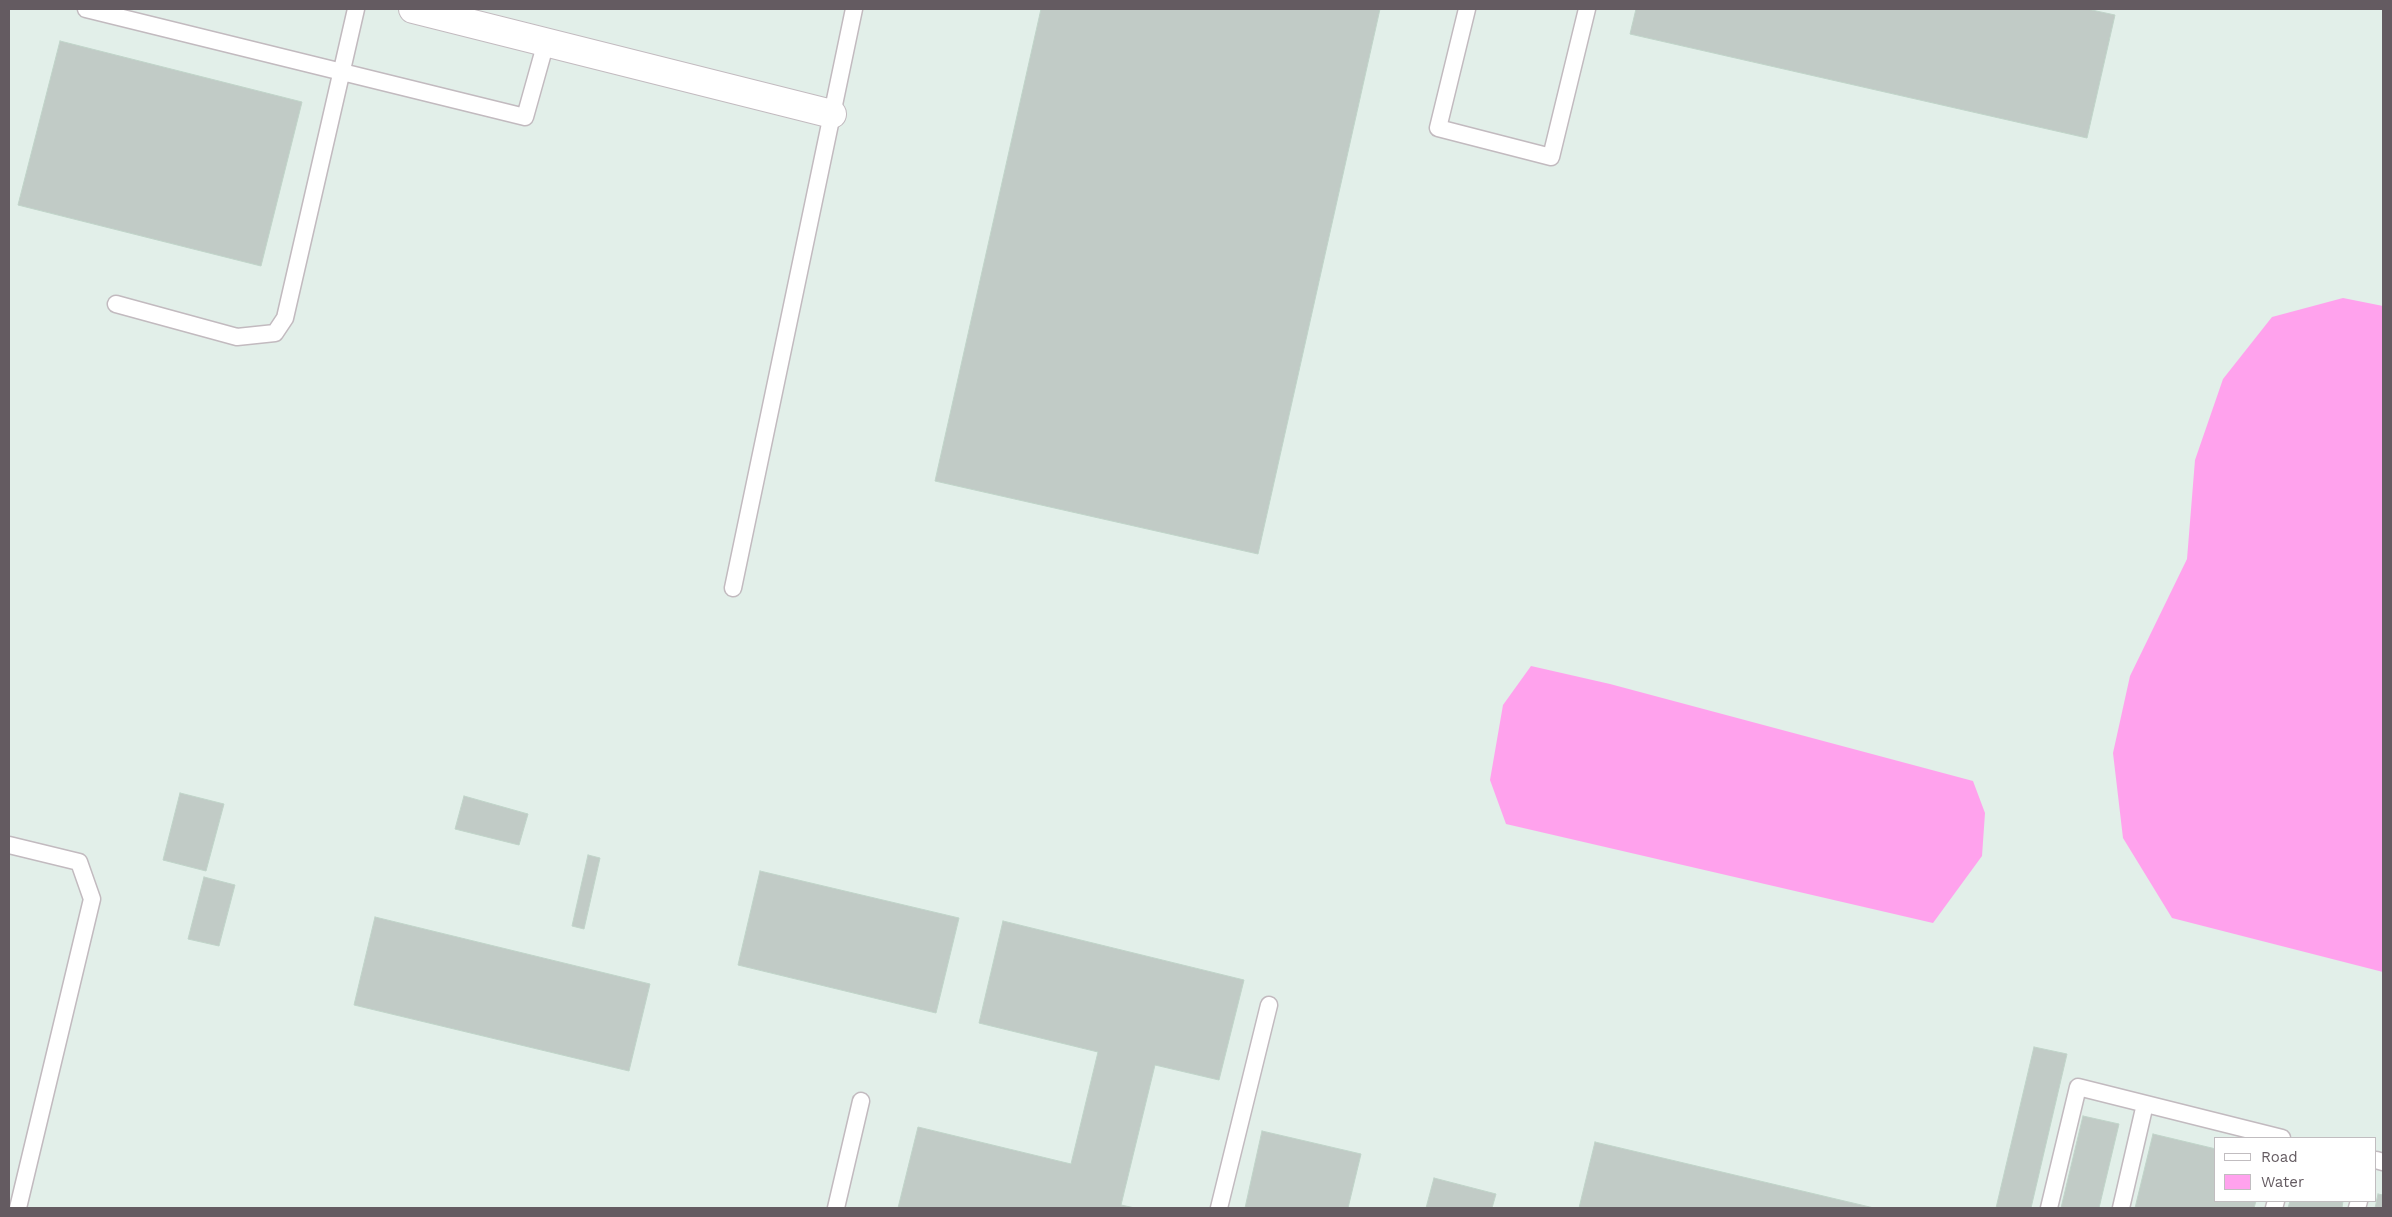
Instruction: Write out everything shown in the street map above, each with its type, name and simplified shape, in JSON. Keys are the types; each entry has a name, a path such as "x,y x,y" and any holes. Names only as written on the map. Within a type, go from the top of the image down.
{"street":[{"path":"413,9 832,114"}],"lane":[{"path":"86,9 525,117 546,42"},
{"path":"116,304 237,338 275,333 285,318 356,9"},
{"path":"733,588 854,9"},
{"path":"1467,9 1438,128 1551,157 1587,9"},
{"path":"9,845 80,862 92,899 18,1208"},
{"path":"1219,1208 1268,1004"},
{"path":"2049,1208 2078,1087 2278,1137"},
{"path":"836,1208 861,1100"},
{"path":"2121,1208 2145,1104"}],"water":[{"path":"2343,298 2383,306 2383,972 2172,918 2123,838 2113,753 2130,676 2187,559 2195,460 2223,379 2272,317"},
{"path":"1531,666 1610,684 1973,781 1985,813 1982,856 1933,923 1506,824 1490,780 1503,705"}],"building":[{"path":"1041,9 1380,9 1258,554 935,481"},
{"path":"1636,9 2087,9 2115,15 2087,138 1630,34"},
{"path":"60,41 302,102 261,266 18,205"},
{"path":"180,793 224,804 206,871 163,860"},
{"path":"464,796 528,814 519,845 455,829"},
{"path":"588,855 600,858 584,929 572,926"},
{"path":"760,871 959,918 936,1013 738,965"},
{"path":"204,877 235,885 219,946 188,939"},
{"path":"375,917 650,984 629,1071 354,1005"},
{"path":"1003,921 1244,980 1219,1080 1155,1065 1121,1205 1135,1208 898,1208 918,1127 1071,1164 1098,1052 979,1023"},
{"path":"2034,1047 2067,1054 2031,1208 1996,1208"},
{"path":"2083,1116 2119,1124 2099,1208 2061,1208"},
{"path":"1262,1131 1361,1154 1348,1208 1245,1208"},
{"path":"2153,1134 2214,1149 2214,1202 2256,1202 2254,1208 2135,1208"},
{"path":"1595,1142 1874,1208 1579,1208"},
{"path":"1434,1178 1496,1194 1492,1208 1426,1208"},
{"path":"2378,1194 2383,1195 2383,1208 2375,1208"},
{"path":"2290,1202 2343,1202 2342,1208 2288,1208"}]}
